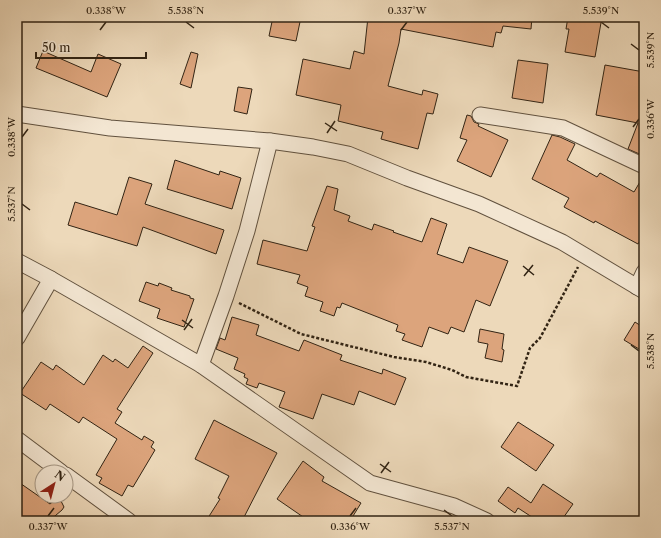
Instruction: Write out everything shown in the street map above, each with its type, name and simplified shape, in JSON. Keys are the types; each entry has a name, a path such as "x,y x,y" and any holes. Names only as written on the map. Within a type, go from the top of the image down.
{"street":[{"path":"17,114 110,128 313,147 348,154 407,178 479,204 562,242 640,289 644,272"},
{"path":"480,115 563,128 644,166"},
{"path":"201,365 226,296 247,231 270,142"},
{"path":"17,261 52,279 201,365 370,482 454,506 487,521"},
{"path":"17,338 52,279"},
{"path":"17,440 51,464"},
{"path":"74,481 128,521"}],"path":[{"path":"226,296 301,334 394,357 426,362 452,370 466,377 517,386 530,348 540,338 584,255"}],"building":[{"path":"273,17 301,17 296,41 269,36"},
{"path":"368,17 392,17 413,20 414,17 532,17 531,29 503,26 501,33 496,32 493,47 401,29 388,86 422,95 423,90 438,94 433,114 427,113 418,149 381,139 383,132 338,121 341,105 296,95 303,59 350,69 354,51 364,54"},
{"path":"568,17 602,17 595,57 565,52 569,29 566,29"},
{"path":"43,51 91,72 98,54 121,64 107,97 36,68"},
{"path":"191,52 198,54 191,88 180,84"},
{"path":"518,60 548,64 543,103 512,98"},
{"path":"605,65 644,72 644,156 628,149 638,123 596,115"},
{"path":"238,87 252,89 247,114 234,111"},
{"path":"467,115 471,116 474,122 479,124 478,126 508,140 491,177 457,161 467,140 460,138"},
{"path":"552,135 575,144 567,160 597,177 600,173 634,192 644,175 644,233 638,244 595,221 594,223 564,207 569,198 532,179"},
{"path":"175,160 219,175 220,171 241,178 232,209 167,189"},
{"path":"129,177 152,184 145,204 224,230 216,254 143,227 137,246 68,225 75,202 117,215"},
{"path":"327,186 338,189 334,210 350,216 348,221 372,230 374,224 422,242 431,218 447,224 437,254 463,263 469,247 508,261 490,306 476,300 464,332 451,327 448,334 429,327 422,347 402,340 405,334 396,331 398,325 342,303 340,308 337,307 334,316 320,311 323,302 305,296 308,287 297,283 300,275 257,264 263,240 307,251 315,227 312,226"},
{"path":"146,282 158,286 159,283 172,288 171,290 190,296 190,298 194,299 184,327 157,318 160,309 139,301"},
{"path":"232,317 259,325 256,335 299,351 304,340 342,355 340,360 382,374 383,369 406,378 395,405 359,391 354,405 322,394 313,419 279,407 285,392 259,383 257,388 246,384 248,379 244,377 245,374 234,369 238,358 216,349 220,338 225,340"},
{"path":"635,322 644,328 644,352 624,340"},
{"path":"480,329 504,334 502,362 485,358 488,344 478,342"},
{"path":"143,346 153,353 117,409 122,412 115,423 142,440 144,436 154,442 151,447 155,450 133,487 128,485 122,496 99,483 102,478 96,475 117,439 83,417 79,423 50,404 46,410 20,393 41,362 53,370 56,365 84,385 103,355 113,362 115,359 128,368"},
{"path":"214,420 277,453 242,521 206,521 220,499 218,498 229,476 195,459"},
{"path":"518,422 554,445 536,471 501,447"},
{"path":"303,461 324,477 322,481 361,503 350,521 309,521 277,499"},
{"path":"17,481 34,493 34,504 62,504 64,507 49,521 17,521"},
{"path":"543,484 573,504 561,521 538,521 518,508 515,513 498,501 508,487 531,503"}]}
